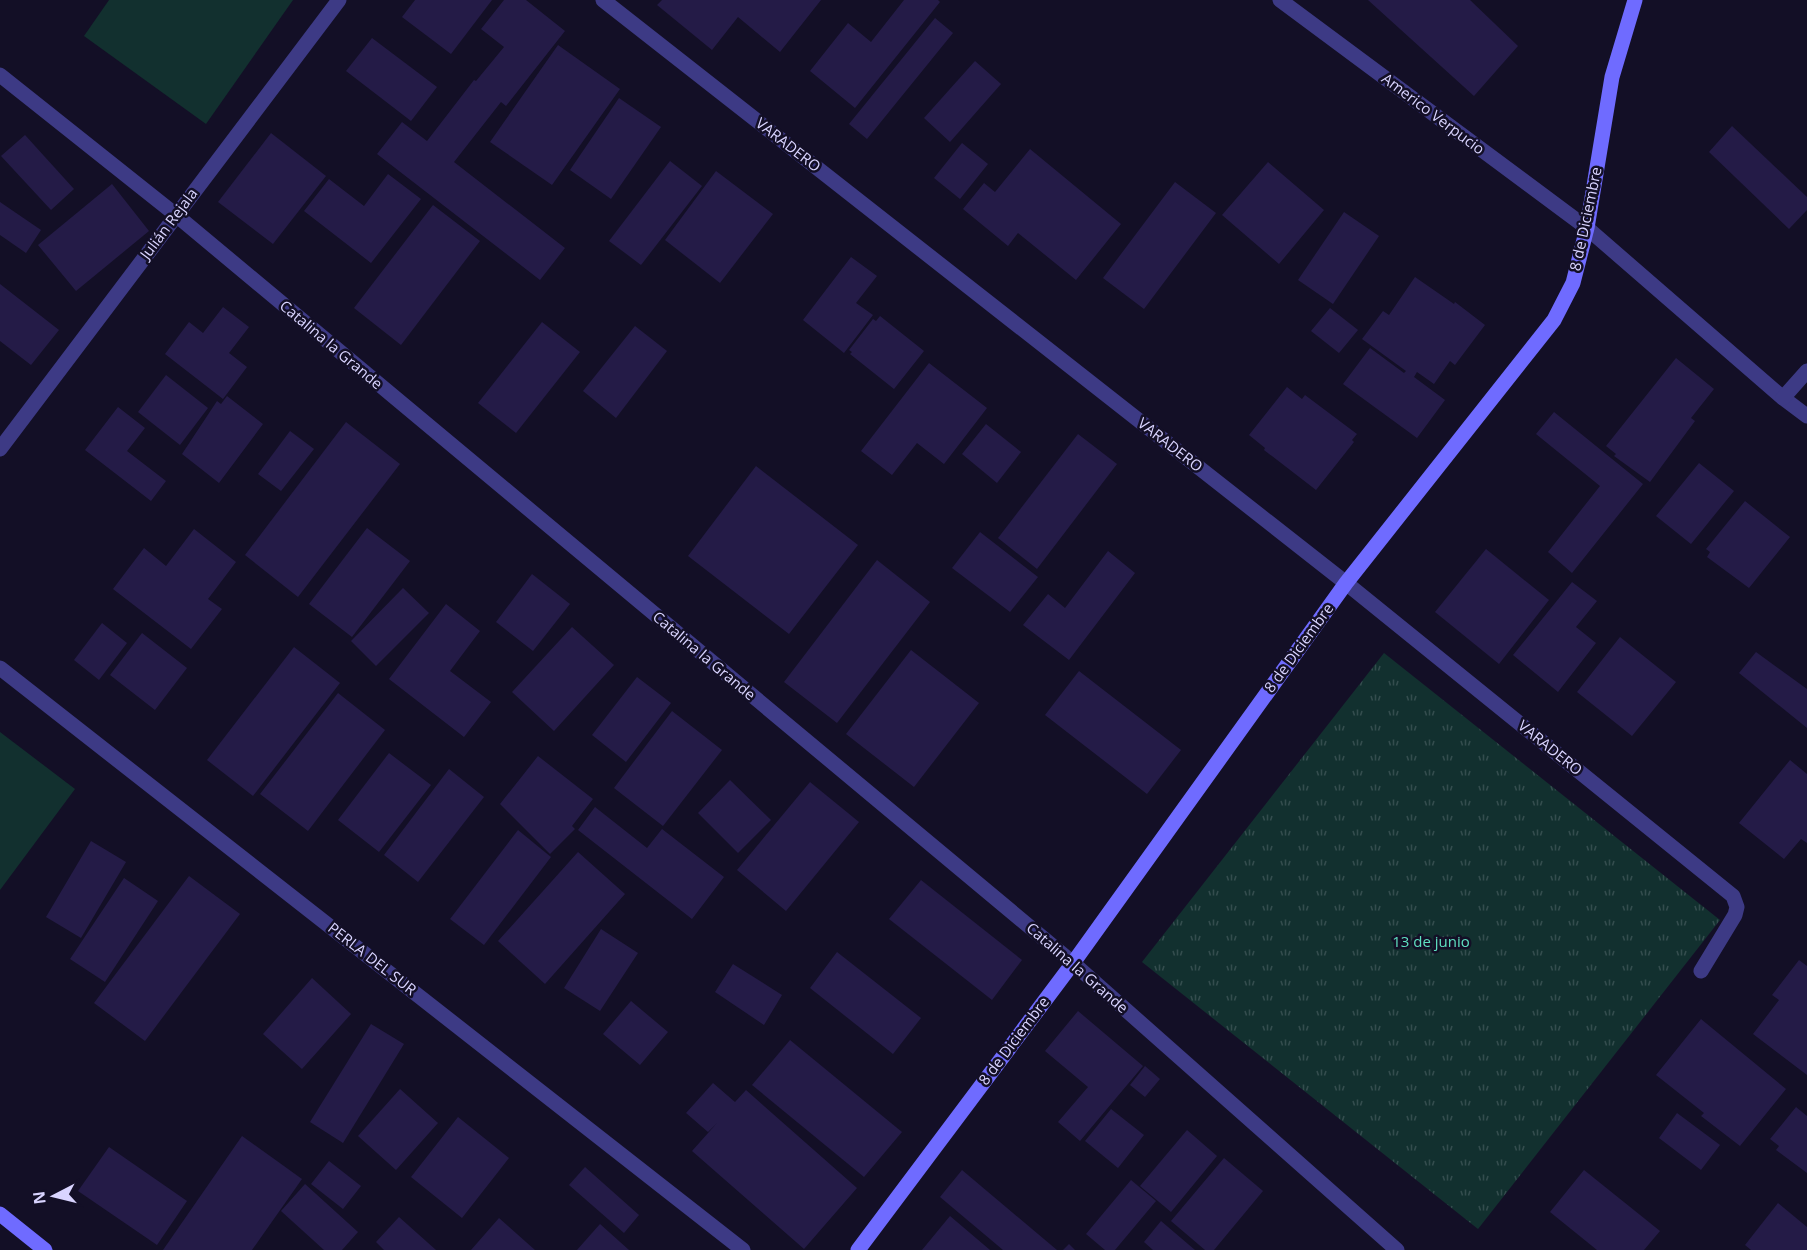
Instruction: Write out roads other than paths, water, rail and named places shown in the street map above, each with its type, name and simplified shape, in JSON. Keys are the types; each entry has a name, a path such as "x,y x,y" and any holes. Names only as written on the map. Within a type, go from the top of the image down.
{"main road":[{"name":"8 de Diciembre","path":"858,1250 1073,963 1346,583 1554,320 1573,283 1587,228 1612,77 1635,0"},
{"path":"0,1214 45,1250"}],"street":[{"name":"Julián Rejala","path":"0,449 339,0"},
{"name":"VARADERO","path":"603,0 1346,583 1732,896 1737,908 1735,915 1701,971"},
{"name":"Americo Verpucio","path":"1280,0 1587,228 1783,398 1807,416"},
{"name":"Catalina la Grande","path":"0,75 176,215 1073,963 1397,1250"},
{"path":"1783,398 1807,371"},
{"name":"PERLA DEL SUR","path":"0,668 743,1250"}],"park label":[{"name":"13 de junio","path":"1431,942"}]}
